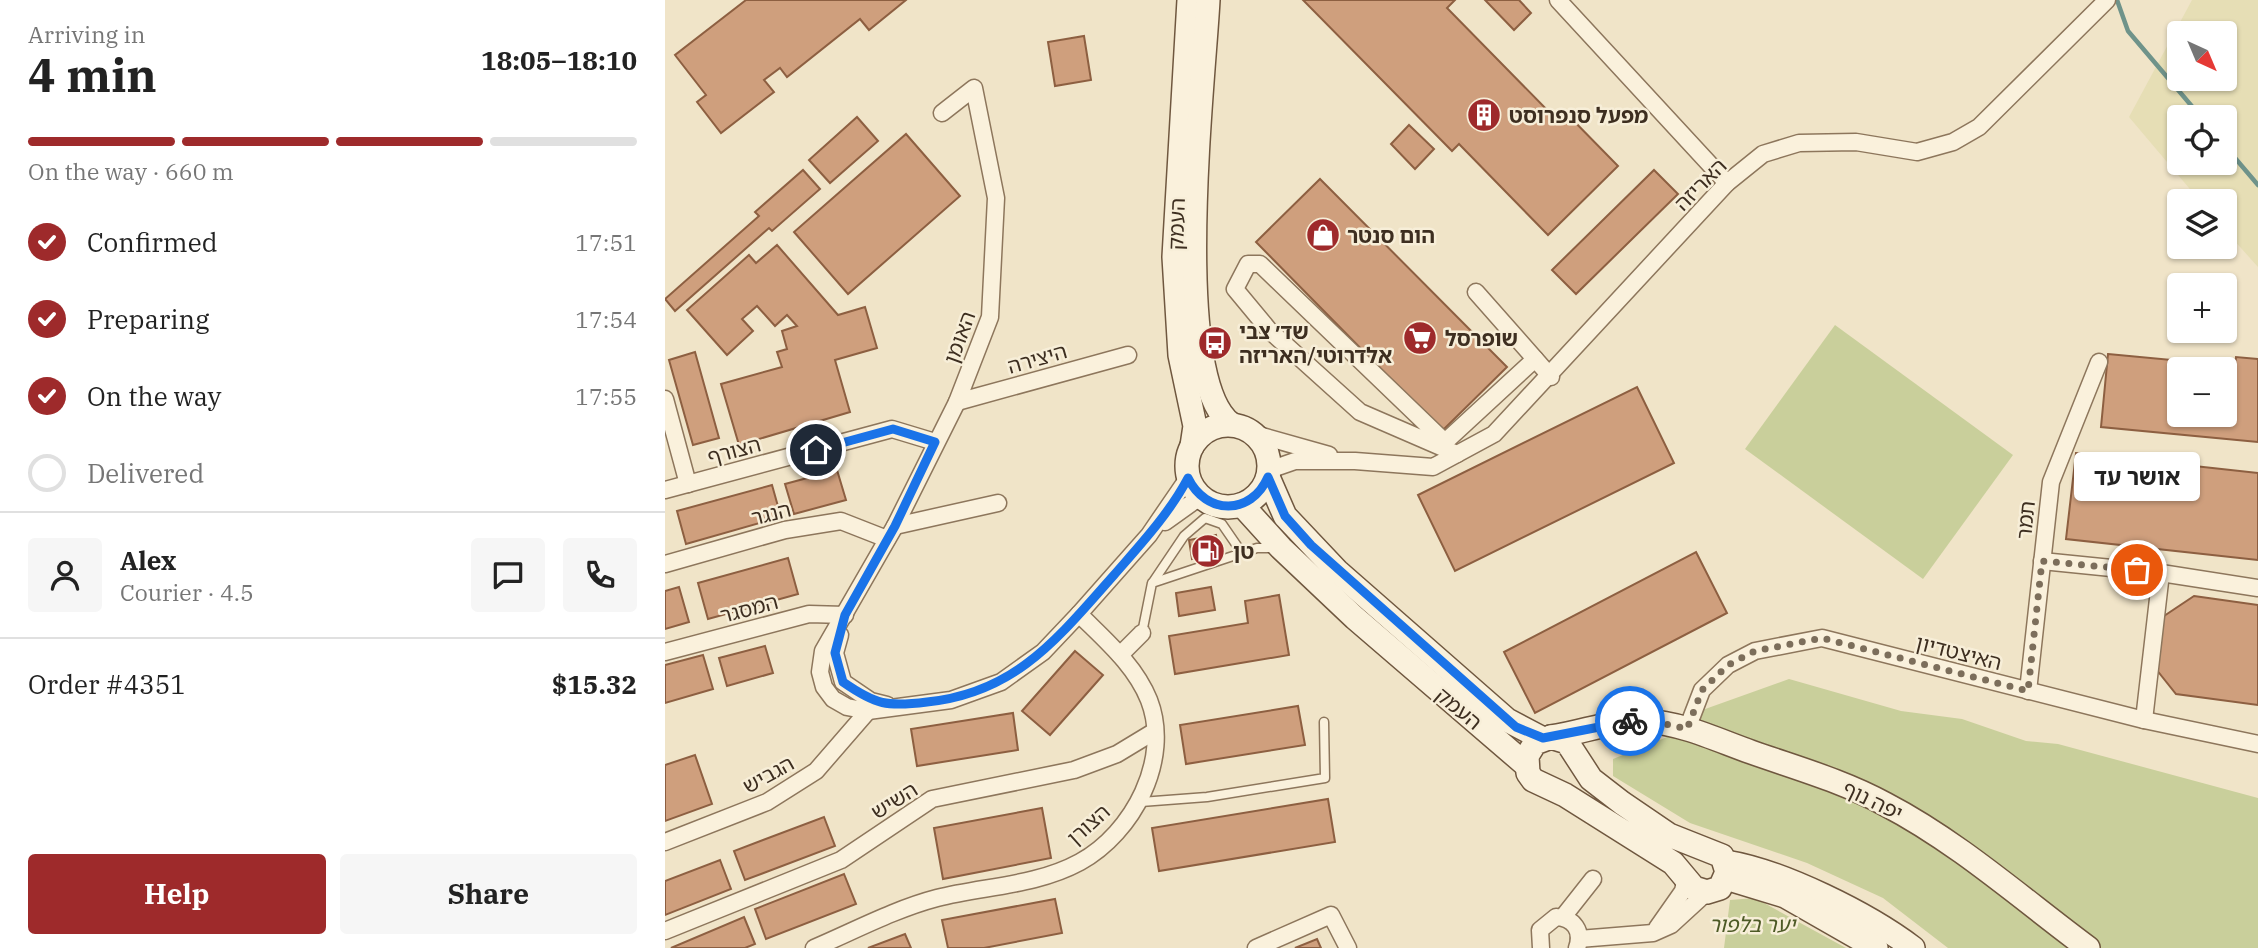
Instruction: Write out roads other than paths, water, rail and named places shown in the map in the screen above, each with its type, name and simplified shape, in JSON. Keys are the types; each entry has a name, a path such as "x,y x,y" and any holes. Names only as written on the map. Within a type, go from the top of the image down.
{"main road":[{"name":"העמק","path":"1189,0 1174,257 1180,355 1195,426 1192,446"},
{"name":"העמק","path":"1208,0 1196,221 1196,318 1199,351 1212,398 1217,411 1231,424"},
{"path":"1231,424 1255,434 1267,450 1268,474 1258,494 1242,505 1220,506 1194,488 1186,467 1192,446 1211,428 1231,424"},
{"name":"העמק","path":"1268,474 1285,516 1337,571 1507,720 1547,738 1567,742 1591,779 1669,835 1717,852 1726,870 1785,897 1877,948"},
{"name":"העמק","path":"1242,505 1281,548 1427,682 1526,765 1528,773 1539,785 1565,795 1674,863 1694,888 1707,892"},
{"name":"יפה נוף","path":"1578,759 1583,748 1595,736 1626,721"},
{"name":"יפה נוף","path":"1547,738 1626,721 1656,722 1687,729 1848,786 1886,804 1954,847 2088,948"},
{"path":"1526,765 1530,749 1547,738"},
{"name":"העמק","path":"1726,870 1777,876 1889,930 1913,948"},
{"path":"1707,892 1720,888 1726,870"}],"street":[{"path":"1558,0 1727,183"},
{"name":"האריזה","path":"1268,474 1295,461 1355,461 1433,467 1494,434 1551,377 1727,183 1763,154 1799,143 1856,142 1917,152 1953,142 1979,127 2107,0"},
{"name":"האומן","path":"845,615 957,402 991,317 996,198 974,88 942,113"},
{"path":"1248,264 1260,264 1457,454 1360,412 1269,330 1235,289 1248,264"},
{"path":"1476,292 1551,377"},
{"name":"היצירה","path":"957,402 1128,355"},
{"path":"1445,442 1535,359"},
{"name":"תמר","path":"2028,691 2050,482 2099,362"},
{"path":"665,399 688,484"},
{"name":"הצורף","path":"665,490 893,429 935,442"},
{"name":"האריזה","path":"1255,434 1355,461"},
{"path":"845,615 823,652 820,673 824,687 833,699 847,707 868,711 951,700 1002,682 1043,652 1194,488"},
{"path":"891,532 998,503"},
{"name":"הנגר","path":"665,564 785,530 841,521 891,532"},
{"path":"2042,561 2161,573 2258,588"},
{"path":"2144,720 2161,573"},
{"name":"המסגר","path":"665,652 809,614 845,615"},
{"name":"הצורן","path":"814,948 935,899 1044,877 1081,861 1112,835 1141,802 1151,765 1155,731 1150,701 1136,675 1120,655 1079,614"},
{"path":"845,615 835,653 843,682 871,701 893,706"},
{"path":"1120,655 1142,633"},
{"name":"האיצטדיון","path":"1687,729 1702,690 1728,665 1755,651 1822,638 2144,720 2258,744"},
{"name":"הגביש","path":"665,842 767,802 816,771 868,711"},
{"name":"השיש","path":"665,931 841,860 932,799 1073,770 1117,754 1155,731"},
{"path":"1653,933 1683,891 1686,876"},
{"path":"1541,948 1538,937 1544,924 1563,918 1593,879"},
{"path":"1563,918 1573,923 1578,943 1653,933 1671,925 1707,892"},
{"path":"1256,948 1331,915 1348,948"}],"lane":[{"path":"1142,633 1152,583 1184,536 1205,518 1221,524 1242,553"},
{"path":"1152,583 1257,548 1281,548"},
{"path":"1141,802 1207,797 1325,778 1324,722"}],"waterway":[{"path":"2117,0 2128,31 2191,105"},
{"path":"2237,160 2258,185"}],"place":[{"name":"מפעל סנפרוסט","path":"1484,115"},
{"name":"הום סנטר","path":"1323,235"},
{"name":"שופרסל","path":"1420,338"},
{"name":"שד׳ צבי אלדרוטי/האריזה","path":"1215,343"},
{"name":"טן","path":"1208,551"},
{"name":"אושר עד","path":"2137,570"}],"park label":[{"name":"יער בלפור","path":"1752,924"}]}
